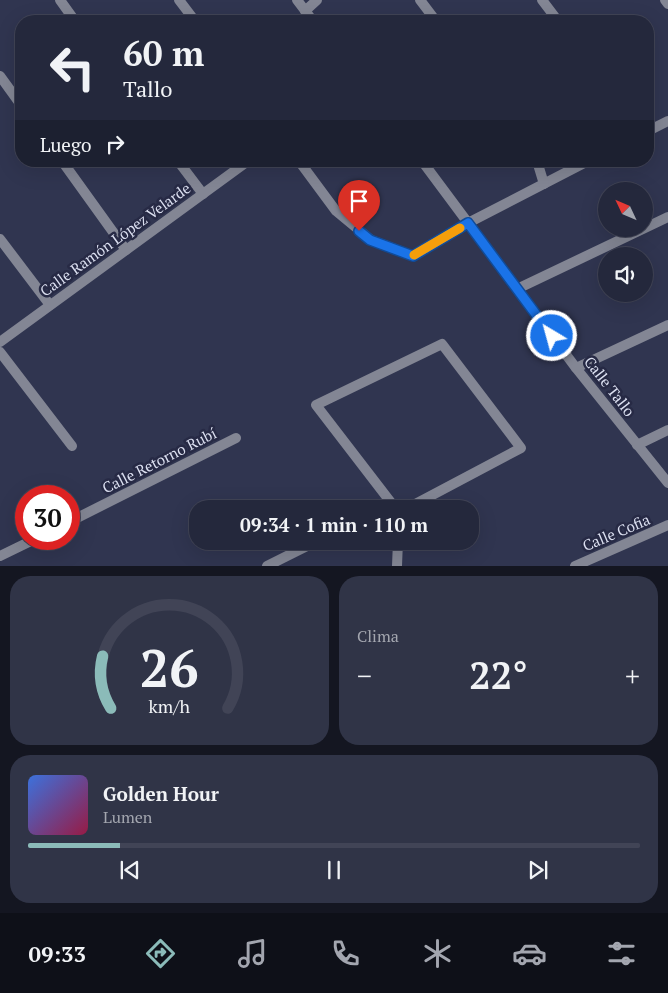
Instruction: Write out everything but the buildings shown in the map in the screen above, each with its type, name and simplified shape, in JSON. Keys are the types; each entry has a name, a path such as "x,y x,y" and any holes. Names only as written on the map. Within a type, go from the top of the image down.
{"street":[{"path":"60,0 71,15"},
{"path":"179,0 190,15"},
{"path":"297,0 308,15"},
{"path":"305,11 317,0"},
{"path":"420,0 431,15"},
{"path":"542,0 553,15"},
{"path":"665,0 668,4"},
{"path":"0,76 15,97"},
{"path":"654,128 668,121"},
{"path":"66,167 126,250"},
{"path":"182,167 202,194"},
{"name":"Calle Ramón López Velarde","path":"0,342 240,167"},
{"path":"303,167 336,211 370,240 413,256 468,223 577,167"},
{"name":"Calle Tallo","path":"426,167 576,368 668,483"},
{"path":"540,167 544,184"},
{"path":"517,289 668,217"},
{"path":"0,239 50,305"},
{"path":"576,368 668,325"},
{"path":"389,500 316,405 442,344 521,448 423,500"},
{"path":"0,352 72,446"},
{"path":"637,445 668,430"},
{"name":"Calle Retorno Rubí","path":"80,516 236,438"},
{"name":"Calle Cofia","path":"575,566 668,525"},
{"path":"0,556 15,549"},
{"path":"268,566 299,550"},
{"path":"398,550 398,566"}],"slow traffic":[{"path":"414,255 460,228"}],"route":[{"path":"359,231 370,240 413,256 468,223 552,336"}]}
